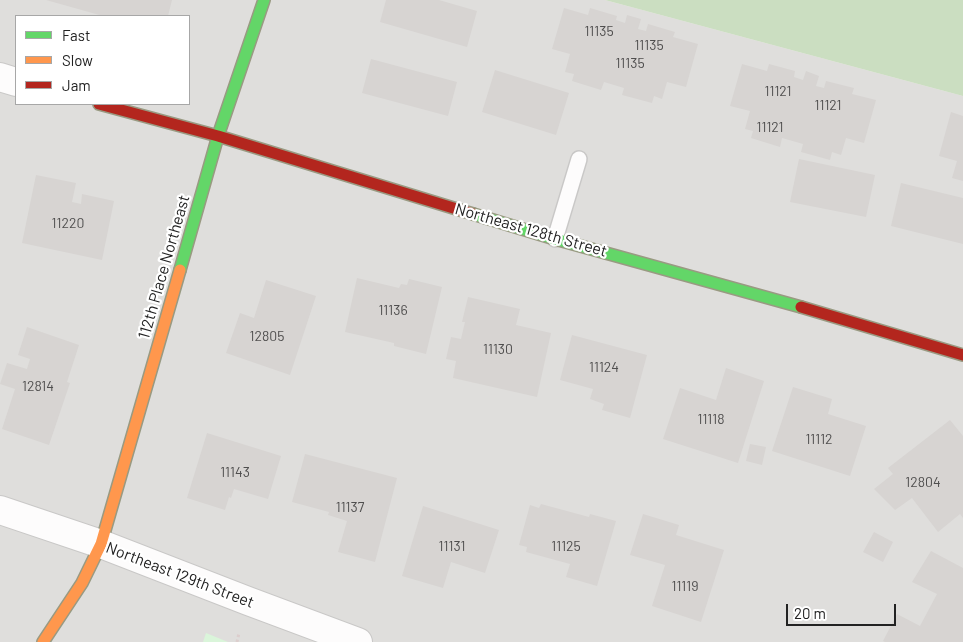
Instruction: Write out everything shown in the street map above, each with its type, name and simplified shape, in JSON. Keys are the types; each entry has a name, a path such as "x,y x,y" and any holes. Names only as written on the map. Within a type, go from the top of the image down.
{"street":[{"name":"112th Place Northeast","path":"43,642 82,583 101,544 218,136 264,0"},
{"path":"0,77 15,82"},
{"name":"Northeast 128th Street","path":"103,105 218,136 555,239 738,289 963,355"},
{"name":"Northeast 129th Street","path":"0,510 101,544 358,642"}],"lane":[{"path":"555,239 579,159"}],"shaded area":[{"path":"0,0 605,0 963,96 963,642 0,642"}],"green space":[{"path":"605,0 963,0 963,96"},
{"path":"206,633 228,642 203,642"}],"building":[{"path":"46,0 172,0 168,15 99,15"},
{"path":"386,0 439,0 477,11 467,47 380,22"},
{"path":"564,8 588,15 590,8 617,16 616,20 625,23 627,15 641,19 638,29 646,31 648,24 675,32 673,37 698,44 686,87 667,82 662,99 654,96 652,103 622,95 624,88 604,82 601,90 572,81 574,74 565,72 570,54 552,49"},
{"path":"371,59 457,82 448,116 362,93"},
{"path":"742,64 767,71 769,64 795,71 794,77 803,80 806,71 819,76 816,86 824,88 826,81 854,88 852,94 876,100 864,143 846,138 841,155 832,152 830,160 801,152 803,144 782,138 780,147 751,138 753,131 745,129 750,111 730,106"},
{"path":"495,70 569,93 556,135 482,112"},
{"path":"951,112 963,116 963,181 952,178 957,161 939,156"},
{"path":"799,159 875,175 866,217 790,202"},
{"path":"36,175 76,183 72,202 81,204 82,194 114,201 102,260 22,243"},
{"path":"901,183 963,198 963,244 891,226"},
{"path":"357,278 399,288 401,284 407,285 409,279 442,287 426,354 394,346 394,343 345,332"},
{"path":"266,280 316,296 290,375 226,353 240,313 254,318"},
{"path":"468,297 520,309 516,325 551,333 537,397 453,378 456,361 446,359 451,337 461,339 465,322 462,322"},
{"path":"27,327 79,345 67,382 70,383 49,445 2,429 15,389 0,384 7,363 27,369 30,359 18,355"},
{"path":"572,335 647,355 630,418 602,410 604,404 590,399 593,389 560,380"},
{"path":"726,368 764,381 738,463 663,439 680,388 716,400"},
{"path":"793,387 832,399 828,414 866,426 850,476 772,451"},
{"path":"950,420 963,436 963,518 960,514 938,532 912,498 895,510 874,489 893,474 888,468"},
{"path":"207,433 281,456 268,499 234,489 225,510 187,498"},
{"path":"750,444 766,447 762,465 746,461"},
{"path":"305,454 397,478 375,562 338,552 347,521 328,515 329,512 292,502"},
{"path":"541,504 589,517 590,514 616,521 597,586 566,577 570,564 526,552 527,547 519,545 530,505 539,508"},
{"path":"423,506 499,530 485,573 451,562 443,588 402,576"},
{"path":"643,514 679,525 676,535 724,550 701,622 652,606 665,565 630,555"},
{"path":"874,532 893,542 883,562 863,552"},
{"path":"931,551 963,568 963,642 883,641 897,614 920,626 937,594 912,582"}],"traffic: fast":[{"path":"180,270 218,136 264,0"},
{"path":"473,214 555,239 801,307"}],"traffic: slow":[{"path":"43,642 82,583 101,544 180,270"}],"traffic: jam":[{"path":"103,105 218,136 473,214"},
{"path":"801,307 963,355"}]}
